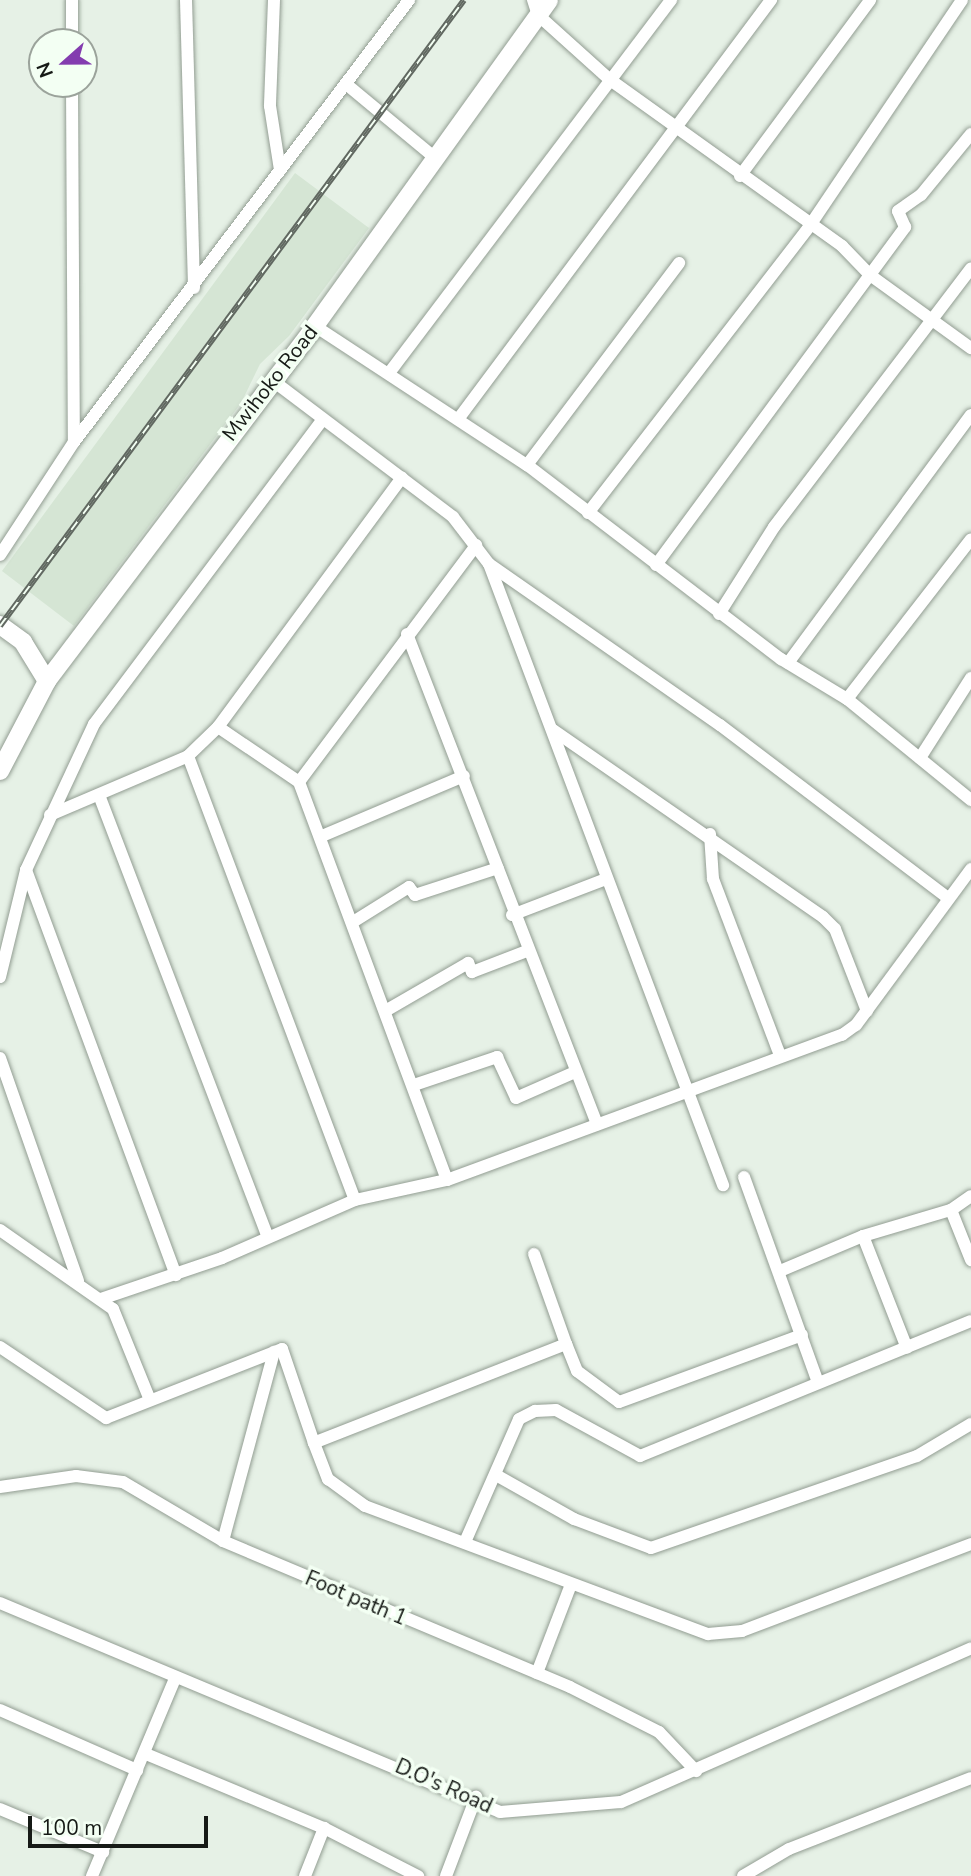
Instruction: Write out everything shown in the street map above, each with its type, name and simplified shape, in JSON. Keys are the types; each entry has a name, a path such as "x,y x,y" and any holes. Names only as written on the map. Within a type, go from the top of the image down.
{"street":[{"path":"72,0 72,28"},
{"path":"186,0 194,288"},
{"path":"274,0 270,106 280,170"},
{"path":"0,555 74,442 194,288 410,0"},
{"path":"389,373 671,0"},
{"path":"459,418 771,0"},
{"path":"740,177 870,0"},
{"path":"588,513 811,223 962,0"},
{"path":"540,5 609,79 677,125 740,177 811,223 870,275 971,348"},
{"name":"Mwihoko Road","path":"0,771 47,681 315,326 540,5"},
{"path":"346,85 435,158"},
{"path":"72,98 74,442"},
{"path":"656,565 779,391 905,227 898,211 922,195 971,134"},
{"path":"527,465 679,263"},
{"path":"719,614 774,527 971,268"},
{"path":"315,326 527,465 719,614 788,663 846,699 971,800"},
{"path":"272,380 453,517 489,564 723,1185"},
{"path":"788,663 971,415"},
{"path":"0,977 26,870 94,724 323,419"},
{"path":"50,815 188,756 218,727 402,477"},
{"path":"846,699 971,539"},
{"path":"299,782 476,545"},
{"path":"489,564 720,725 947,897"},
{"path":"0,625 23,642 47,681"},
{"path":"407,634 464,776 498,868 512,915 597,1124"},
{"path":"920,758 971,678"},
{"path":"218,727 299,782 387,1010 447,1180"},
{"path":"552,729 710,834 835,929 867,1011"},
{"path":"188,756 355,1200"},
{"path":"322,836 464,776"},
{"path":"99,795 267,1235"},
{"path":"710,834 713,879 780,1055"},
{"path":"353,922 409,887 415,895 498,868"},
{"path":"101,1299 176,1275 355,1200 447,1180 780,1055 842,1035 867,1011 947,897 971,869"},
{"path":"26,870 176,1275"},
{"path":"512,915 606,879"},
{"path":"387,1010 468,962 472,972 527,951"},
{"path":"414,1085 497,1057 516,1098 575,1072"},
{"path":"0,1058 78,1281"},
{"path":"744,1177 818,1382"},
{"path":"780,1271 863,1236 951,1210 969,1200"},
{"path":"951,1210 971,1260"},
{"path":"0,1230 78,1281 113,1309 150,1400"},
{"path":"863,1236 907,1348"},
{"path":"534,1254 577,1371 619,1402 802,1335"},
{"path":"465,1542 519,1419 540,1409 556,1410 640,1456 971,1321"},
{"path":"314,1443 566,1344"},
{"path":"0,1347 100,1416 150,1400 282,1349 328,1479 353,1499 465,1542 570,1587 708,1634 734,1634 971,1544"},
{"path":"223,1541 274,1352"},
{"path":"496,1475 573,1519 651,1548 917,1456 971,1424"},
{"name":"Foot path 1","path":"0,1487 99,1476 123,1482 223,1541 537,1673 672,1740 696,1771"},
{"path":"537,1673 570,1587"},
{"name":"D.O's Road","path":"0,1604 31,1611 174,1681 476,1797 500,1812 595,1808 696,1771 971,1648"},
{"path":"92,1876 146,1754 174,1681"},
{"path":"0,1710 137,1770"},
{"path":"146,1754 324,1828 418,1876"},
{"path":"743,1876 789,1849 971,1778"},
{"path":"446,1876 476,1797"},
{"path":"0,1809 103,1852"},
{"path":"305,1876 324,1828"}],"shaded area":[{"path":"295,173 369,228 289,336 260,364 241,403 74,626 2,571"}],"railway":[{"path":"0,626 464,0"}]}
